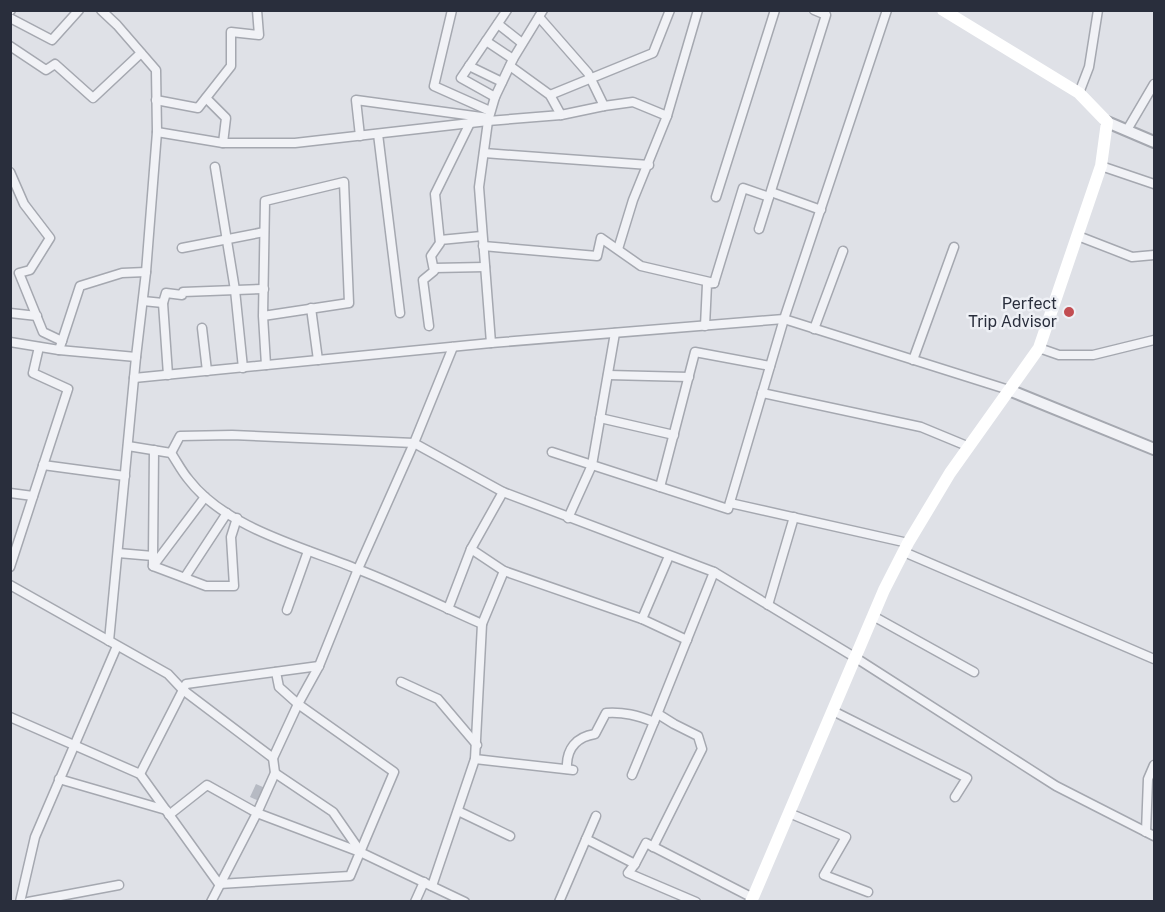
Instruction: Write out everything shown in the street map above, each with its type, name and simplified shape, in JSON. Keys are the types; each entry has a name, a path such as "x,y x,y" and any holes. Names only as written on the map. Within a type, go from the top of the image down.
{"main road":[{"path":"752,900 873,616 906,548 967,446 1039,348 1101,166 1107,122 1079,93 943,10"}],"street":[{"path":"10,18 52,40 79,10"},
{"path":"20,902 35,837 74,746 113,643 118,553 146,273 157,132 156,70 101,10"},
{"path":"156,100 198,108 231,66 231,32 259,35 257,10"},
{"path":"452,10 434,86 489,117"},
{"path":"495,97 461,78 507,10"},
{"path":"618,249 633,200 667,116 698,10"},
{"path":"716,197 775,10"},
{"path":"759,229 826,15 814,10"},
{"path":"552,452 728,509 784,319 887,10"},
{"path":"1079,93 1089,67 1098,10"},
{"path":"550,95 653,54 667,12"},
{"path":"491,343 479,187 489,117 502,82 539,13 588,73 603,106"},
{"path":"498,24 522,43"},
{"path":"486,41 550,95 561,115"},
{"path":"10,46 46,70 55,64 93,98 141,53"},
{"path":"469,66 502,82"},
{"path":"1126,130 1155,84"},
{"path":"206,98 226,118 223,143"},
{"path":"360,136 356,100 489,117 561,115 633,102 667,116"},
{"path":"157,132 223,143 295,143 470,123 489,117"},
{"path":"1107,122 1155,142"},
{"path":"429,326 423,280 434,271 431,256 440,243 435,194 470,123"},
{"path":"378,134 400,313"},
{"path":"484,153 649,165"},
{"path":"1101,166 1155,184"},
{"path":"215,167 235,290 243,368"},
{"path":"10,172 24,204 50,238 30,270 19,273 43,332 61,346"},
{"path":"263,316 349,303 344,182 265,201 263,316 266,365"},
{"path":"714,283 743,188 820,210"},
{"path":"182,248 264,232"},
{"path":"440,240 482,236"},
{"path":"1078,236 1132,256 1155,255"},
{"path":"483,246 597,256 601,238 641,266 714,283"},
{"path":"914,360 954,248"},
{"path":"814,329 843,251"},
{"path":"434,268 485,267"},
{"path":"61,346 80,286 122,273 146,273"},
{"path":"705,326 707,284 714,283"},
{"path":"168,375 163,303 166,293 182,295 183,292 264,289"},
{"path":"143,301 163,303"},
{"path":"311,308 318,360"},
{"path":"10,313 37,316"},
{"path":"134,378 491,343 784,319 1009,390 1155,449"},
{"path":"202,328 207,371"},
{"path":"568,518 592,465 615,333"},
{"path":"1039,348 1059,355 1093,355 1155,340"},
{"path":"10,342 39,347 61,346 136,357"},
{"path":"10,567 68,389 33,373 39,347"},
{"path":"211,902 275,773 273,758 319,666 453,347"},
{"path":"660,487 695,352 770,366"},
{"path":"608,375 689,376"},
{"path":"762,393 921,428 967,446"},
{"path":"600,418 674,435"},
{"path":"171,453 180,436 232,435 414,443 503,492 714,572 856,658 1056,786 1150,834 1148,779 1155,765"},
{"path":"128,446 171,453 189,481 205,497 226,513 269,537 358,569 482,624"},
{"path":"153,566 154,450"},
{"path":"43,465 125,476"},
{"path":"448,609 471,549 503,492"},
{"path":"10,493 33,496"},
{"path":"153,566 205,497"},
{"path":"730,503 794,517 906,548 1155,659"},
{"path":"186,577 226,513"},
{"path":"768,605 794,517"},
{"path":"153,566 206,586 234,586 231,537 237,518"},
{"path":"471,549 504,571 642,619 687,640"},
{"path":"287,610 308,551"},
{"path":"118,553 153,556"},
{"path":"642,619 669,556"},
{"path":"415,902 428,884 458,811 475,759 482,624 504,571"},
{"path":"632,775 714,572"},
{"path":"10,585 168,674 183,690 273,758"},
{"path":"873,616 974,672"},
{"path":"140,774 186,684 319,666"},
{"path":"219,885 350,876 394,771 298,704 279,687 276,672"},
{"path":"401,682 438,699 477,745"},
{"path":"833,711 966,778 955,797"},
{"path":"475,759 570,770 567,761 572,744 584,736 595,734 606,713 623,712 674,724 698,736 702,749 653,847"},
{"path":"10,717 140,774 219,885"},
{"path":"275,773 333,813 360,852"},
{"path":"59,779 168,813"},
{"path":"168,813 207,785 257,813 360,852 465,902"},
{"path":"458,811 510,836"},
{"path":"789,813 846,837 824,875 868,892"},
{"path":"559,902 596,816"},
{"path":"586,839 635,864"},
{"path":"696,902 628,873 646,843 752,900"},
{"path":"31,901 119,885"}],"building":[{"path":"256,784 265,788 259,801 250,797"}],"place":[{"name":"Perfect Trip Advisor","path":"1069,312"}]}
